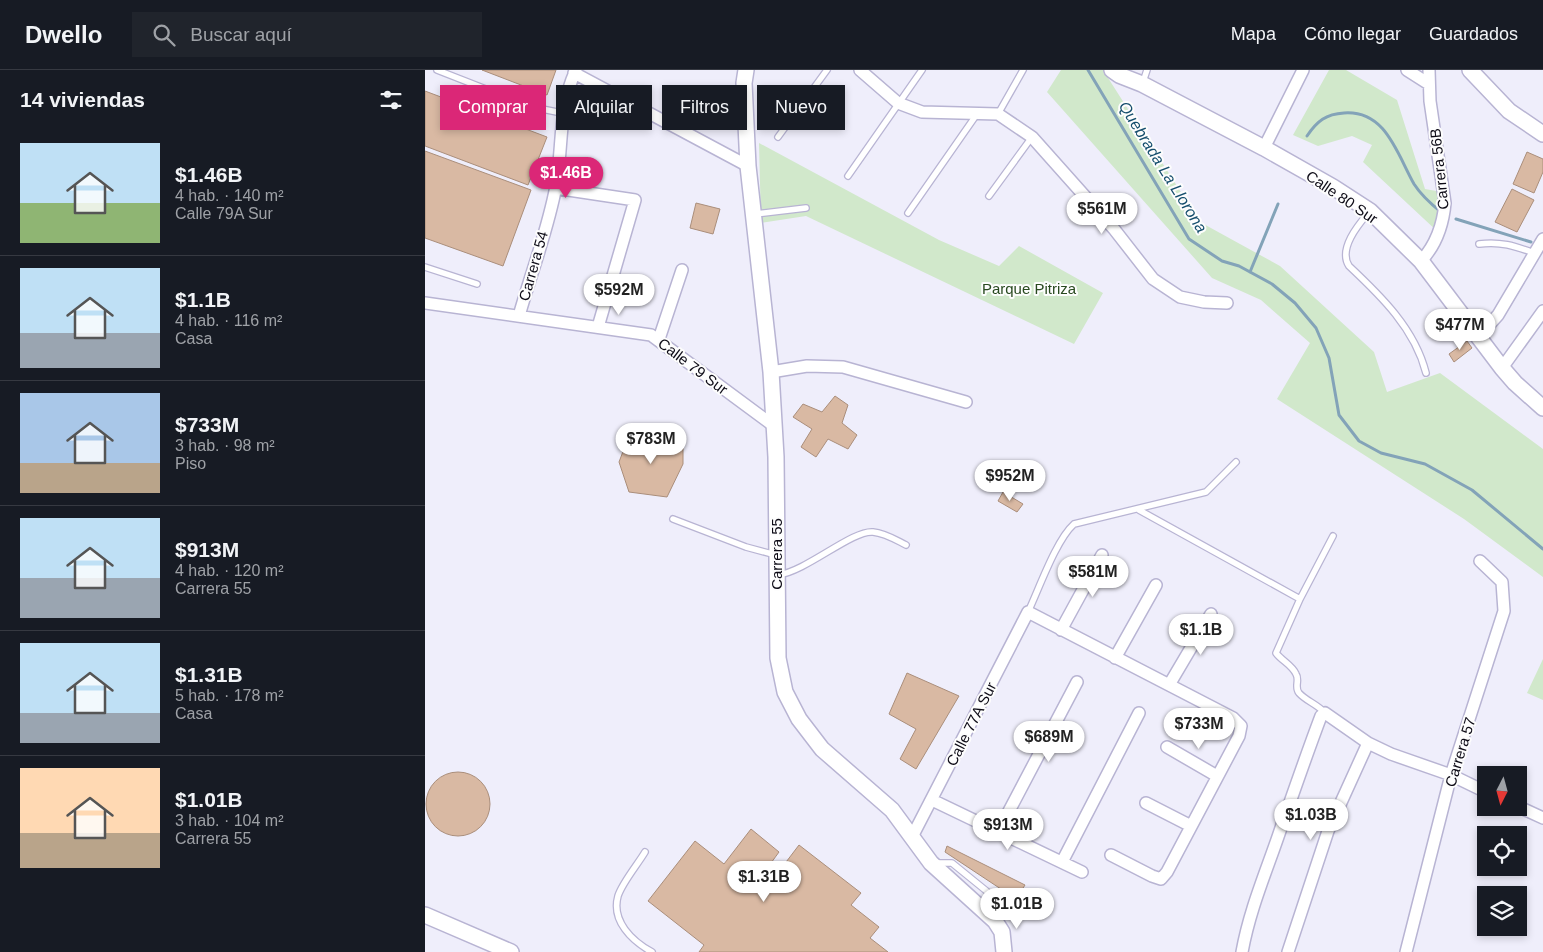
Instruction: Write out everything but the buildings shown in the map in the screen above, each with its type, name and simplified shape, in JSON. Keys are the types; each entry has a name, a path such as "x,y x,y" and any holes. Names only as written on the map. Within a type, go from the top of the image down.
{"street":[{"name":"Carrera 55","path":"746,70 744,83 748,166 755,214 771,372 779,658 785,692 799,719 822,749 892,810 913,836 931,863 995,921 1002,932 1005,952"},
{"path":"860,70 898,103 922,112 998,114 1032,137 1114,229 1153,279 1180,297 1203,302 1227,303"},
{"name":"Calle 80 Sur","path":"1113,70 1119,76 1144,77 1369,211 1421,261 1502,368 1515,383 1543,408"},
{"path":"1264,148 1303,70"},
{"path":"1407,70 1429,84"},
{"name":"Carrera 56B","path":"1421,261 1434,246 1444,219 1445,202 1429,84 1429,70"},
{"path":"1470,70 1509,111 1543,134"},
{"name":"Carrera 54","path":"569,85 575,71"},
{"path":"575,71 748,166"},
{"name":"Carrera 54","path":"519,316 555,188 560,130"},
{"path":"555,188 635,200 598,327"},
{"path":"1479,336 1498,315 1543,239"},
{"path":"659,340 682,270"},
{"name":"Calle 79 Sur","path":"425,304 641,333 659,340 774,426"},
{"path":"1502,368 1543,311"},
{"path":"771,372 807,366 843,368 966,402"},
{"path":"1061,630 1102,554"},
{"name":"Carrera 57","path":"1407,952 1451,775 1504,611 1503,582 1479,561"},
{"path":"1115,658 1156,585"},
{"path":"1028,612 1233,718 1241,726 1239,736 1167,872 1161,878 1151,876 1111,855"},
{"name":"Calle 77A Sur","path":"913,836 1028,612"},
{"path":"1169,686 1211,614"},
{"path":"997,832 1077,682"},
{"path":"1062,862 1139,713"},
{"path":"1242,952 1255,895 1281,829 1301,767 1321,716 1325,713 1368,743 1391,754 1451,775 1477,788"},
{"path":"1288,952 1327,831 1368,743"},
{"path":"1167,747 1217,776"},
{"path":"932,800 1081,872"},
{"path":"1146,803 1191,826"},
{"path":"1527,811 1543,818"},
{"path":"425,915 511,952"}],"lane":[{"path":"437,70 532,107 556,112"},
{"path":"778,137 827,70"},
{"path":"849,176 922,70"},
{"path":"998,114 1023,70"},
{"path":"908,213 977,114"},
{"path":"989,196 1032,137"},
{"path":"755,214 806,208"},
{"path":"1369,211 1347,246 1346,260 1349,266 1391,309 1414,342 1426,372"},
{"path":"1479,244 1494,242 1509,244 1534,253"},
{"path":"425,267 477,284"},
{"path":"1028,612 1069,528 1081,522 1139,510 1206,492 1236,462"},
{"path":"1139,510 1300,599"},
{"path":"673,519 746,547 777,555"},
{"path":"776,575 794,571 865,533 881,534 906,545"},
{"path":"1325,713 1317,704 1299,692 1296,687 1298,677 1295,671 1276,653 1300,599 1333,536"},
{"path":"645,852 618,896 618,918 636,943 652,952"}],"green space":[{"path":"1061,70 1103,70 1200,222 1280,266 1374,352 1387,392 1440,373 1543,449 1543,577 1464,519 1277,399 1310,343 1261,300 1212,278 1047,92"},
{"path":"1329,70 1346,70 1397,100 1425,189 1442,192 1438,232 1363,162 1372,145 1352,136 1318,146 1293,135"},
{"name":"Parque Pitriza","path":"759,143 939,240 999,266 1019,246 1103,293 1074,344 806,216 761,223"},
{"path":"1543,659 1543,700 1527,693"}],"waterway":[{"name":"Quebrada La Llorona","path":"1088,70 1189,239 1222,261 1239,266 1272,284 1295,303 1316,328 1329,358 1339,415 1359,441 1381,453 1425,464 1472,490 1543,549"},
{"path":"1307,136 1318,122 1332,115 1344,113 1358,114 1370,119 1380,126 1388,136 1417,188 1441,212"},
{"path":"1250,272 1278,204"},
{"path":"1456,219 1531,242"}]}
